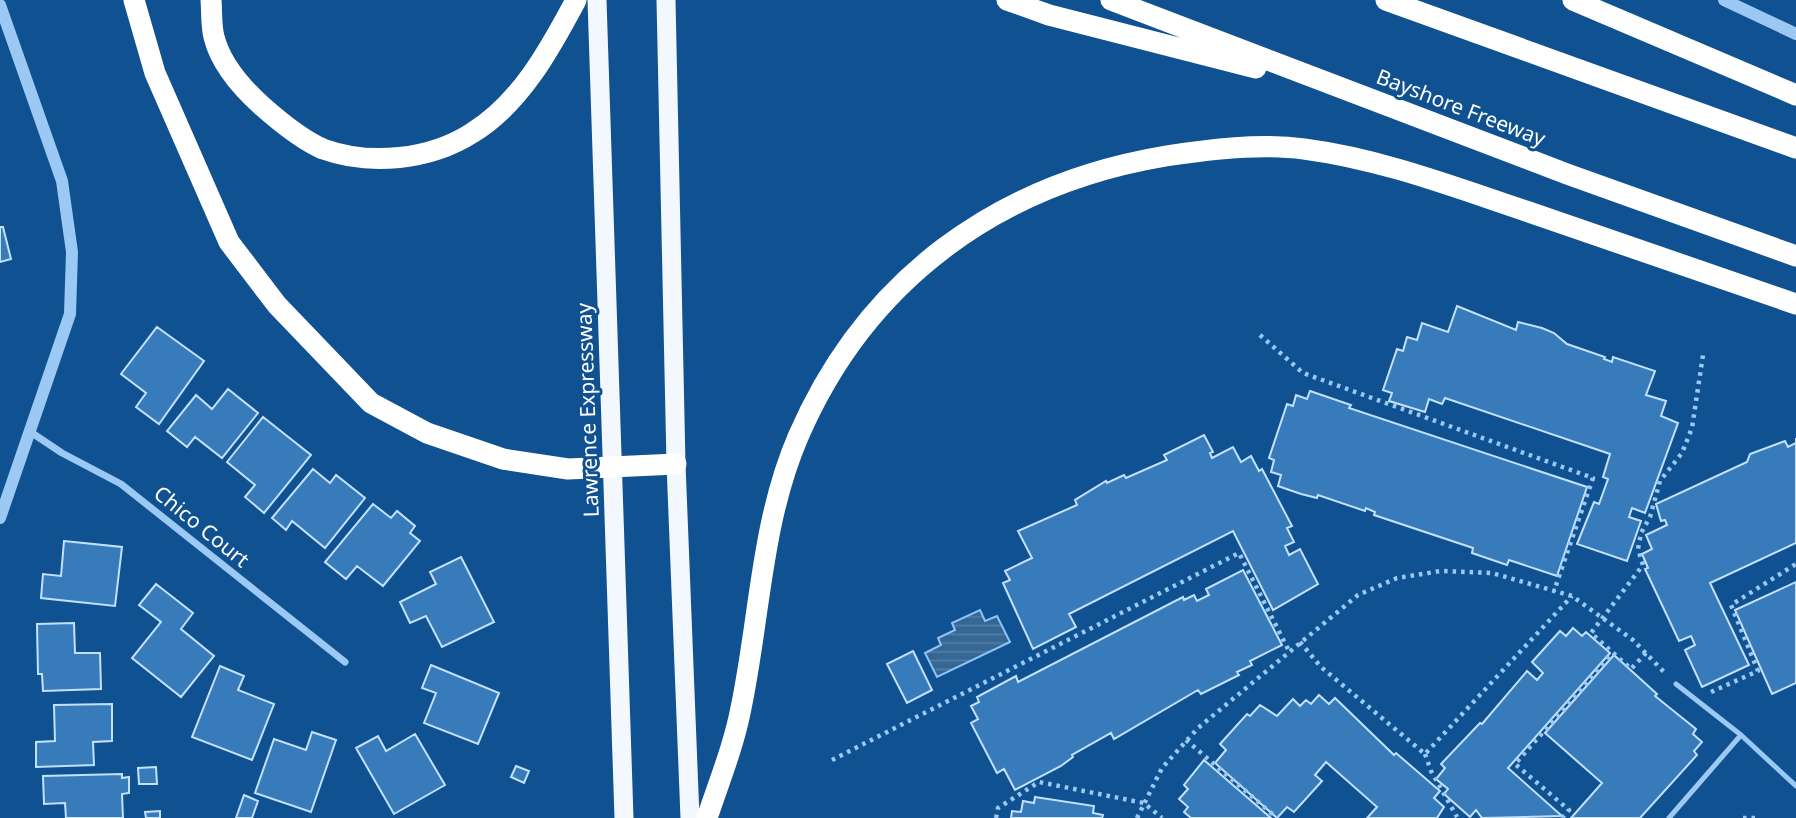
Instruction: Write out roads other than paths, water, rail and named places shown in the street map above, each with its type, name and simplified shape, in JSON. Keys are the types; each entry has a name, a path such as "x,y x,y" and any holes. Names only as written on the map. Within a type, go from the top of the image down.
{"highway":[{"path":"134,0 155,73 229,242 276,305 371,403 427,433 503,459 568,469 676,464"},
{"path":"211,0 214,38 239,85 278,120 323,148 384,160 438,151 473,133 512,101 561,29 576,0"},
{"name":"Lawrence Expressway","path":"597,0 624,818"},
{"path":"666,0 676,464 690,818"},
{"path":"1007,0 1049,15 1357,94"},
{"name":"Bayshore Freeway","path":"1111,0 1796,256"},
{"path":"1386,0 1796,148"},
{"path":"1573,0 1796,95"},
{"path":"707,818 741,710 774,509 785,469 814,402 855,336 909,277 959,236 1014,204 1070,178 1121,163 1205,149 1302,148 1407,171 1796,304"}],"street":[{"path":"1724,0 1796,34"},
{"path":"0,5 62,181 72,252 70,314 0,518"},
{"name":"Chico Court","path":"29,431 62,453 121,484 345,662"}],"lane":[{"path":"1676,684 1741,735 1796,786"},
{"path":"1669,818 1741,735"}],"water":[{"path":"980,610 985,621 997,616 1010,642 937,677 925,653 941,645 938,638 955,630 952,623"}]}
